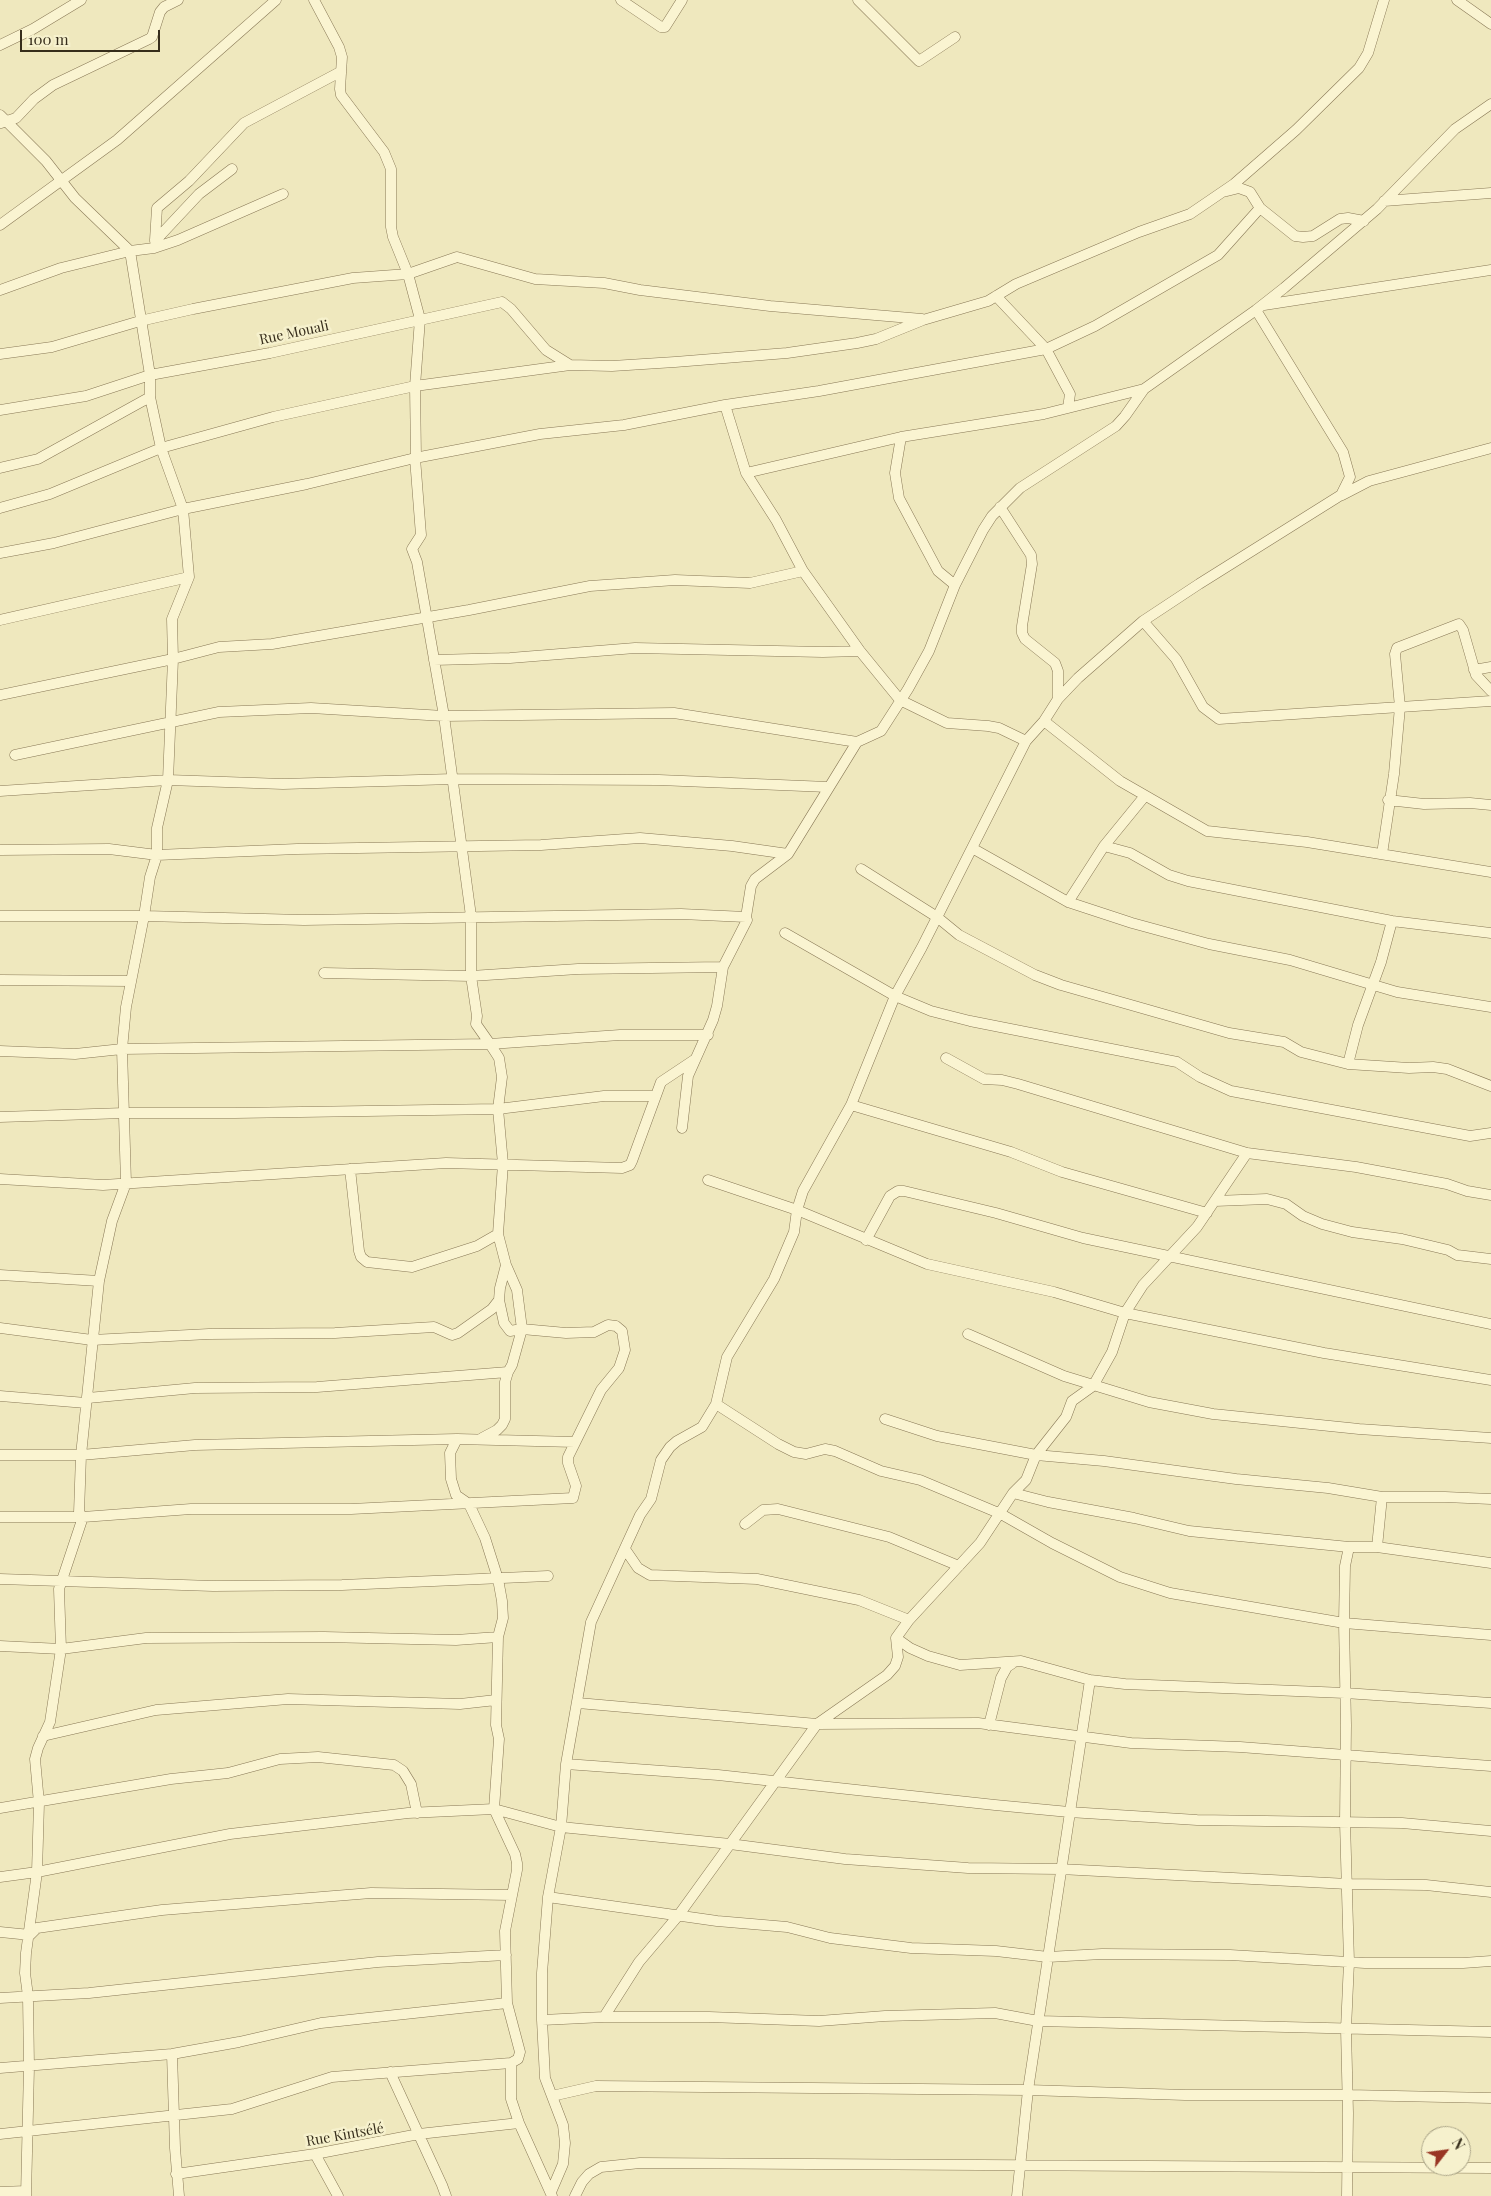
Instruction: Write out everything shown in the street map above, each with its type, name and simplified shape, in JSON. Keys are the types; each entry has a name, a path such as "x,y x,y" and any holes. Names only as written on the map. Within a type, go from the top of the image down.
{"street":[{"path":"0,45 81,0"},
{"path":"2,120 16,118 34,99 54,85 149,40 152,37 160,12 164,7 178,0"},
{"path":"0,225 117,140 276,0"},
{"path":"314,0 339,46 342,57 340,72 341,96 389,160 391,168 391,227 408,274 420,319 415,386 415,458 421,535 412,549 417,562 444,716 471,916 471,976 477,1016 476,1024 499,1058 502,1077 498,1109 503,1164 498,1234 506,1265 515,1285 522,1329 505,1382 505,1419 502,1425 481,1438"},
{"path":"621,0 660,27 664,27 682,0"},
{"path":"858,0 919,61 955,37"},
{"path":"0,508 50,494 161,448 273,417 415,386 570,365 666,363 788,353 876,339 923,320 988,301 1022,281 1139,232 1190,214 1224,192 1296,130 1359,68 1368,53 1384,0"},
{"path":"1457,0 1491,24"},
{"path":"155,244 157,208 188,180 244,123 340,72"},
{"path":"746,473 901,437 1068,408 1144,388 1259,308 1364,220 1455,129 1491,104"},
{"path":"2,120 46,161 75,198 130,251 150,375 150,397 161,448 182,509 189,577 172,619 173,659 168,780 157,828 157,855 150,877 126,1007 122,1049 126,1183 112,1221 99,1281 81,1455 79,1513 83,1517"},
{"path":"155,244 199,194 232,169"},
{"path":"1224,192 1240,188 1250,192 1260,208 1295,236 1313,236 1340,219 1364,220"},
{"path":"1384,201 1491,193"},
{"path":"0,290 61,268 178,240 282,194"},
{"path":"0,553 54,543 182,509 307,484 415,458 540,434 624,425 725,405 819,391 1046,349 1095,326 1218,255 1260,208"},
{"path":"0,354 52,347 140,321 352,278 408,274 457,257 535,279 604,283 640,290 761,305 923,320"},
{"path":"1259,308 1491,270"},
{"path":"996,296 1046,349 1070,394 1068,408"},
{"name":"Rue Mouali","path":"0,410 86,396 150,375 270,353 502,302 511,309 546,350 570,365"},
{"path":"1259,308 1342,452 1350,477 1341,495"},
{"path":"682,1128 688,1076 694,1060 708,1035 718,1006 723,968 747,920 751,886 755,879 788,854 858,742 880,731 929,651 955,585 983,530 1000,507 1010,496 1031,480 1116,426 1144,388"},
{"path":"0,468 38,459 150,397"},
{"path":"725,405 746,473 776,520 803,571 860,651 900,700 948,723 999,728 1026,741"},
{"path":"901,437 895,473 898,498 938,571 955,585"},
{"path":"551,2194 563,2164 565,2143 563,2126 545,2078 542,1973 548,1896 561,1827 566,1764 591,1622 640,1515 651,1499 662,1460 670,1447 677,1441 702,1427 716,1404 727,1358 774,1279 794,1232 797,1210 803,1191 851,1105 894,996 937,917 1026,741 1044,721 1058,699 1100,657 1143,621 1341,495 1369,481 1491,448"},
{"path":"1000,507 1031,555 1032,564 1022,633 1025,639 1055,663 1058,671 1058,699"},
{"path":"0,695 173,659 219,647 272,644 590,586 675,580 750,583 803,571"},
{"path":"0,620 189,577"},
{"path":"1143,621 1176,659 1202,707 1219,720 1491,701"},
{"path":"1382,854 1388,800 1394,774 1400,707 1395,654 1397,648 1459,624 1463,630 1474,670 1491,691"},
{"path":"434,660 510,658 635,648 822,652 860,651"},
{"path":"1474,670 1491,667"},
{"path":"15,755 219,712 311,708 444,716 674,713 858,742"},
{"path":"1044,721 1120,781 1144,797 1207,831 1307,842 1491,872"},
{"path":"0,791 168,780 283,784 452,779 659,780 828,788"},
{"path":"1068,902 1104,846 1144,797"},
{"path":"1388,800 1424,804 1470,803 1491,806"},
{"path":"0,850 109,849 157,855 297,849 541,845 640,838 732,846 788,854"},
{"path":"1104,846 1130,853 1169,875 1188,881 1392,921 1491,933"},
{"path":"972,848 1068,902 1132,923 1209,944 1290,960 1419,997 1453,1000 1491,1007"},
{"path":"861,869 937,917 965,939 1035,975 1062,985 1229,1033 1284,1042 1301,1052 1348,1064 1409,1068 1433,1066 1447,1069 1491,1086"},
{"path":"0,916 144,916 304,920 681,914 746,917"},
{"path":"1348,1064 1358,1025 1381,962 1392,921"},
{"path":"785,933 894,996 932,1011 970,1021 1177,1062 1200,1077 1231,1091 1470,1136 1491,1133"},
{"path":"324,973 471,976 578,969 723,968"},
{"path":"0,980 131,981"},
{"path":"0,1051 75,1054 122,1049 490,1044 620,1035 708,1035"},
{"path":"946,1058 984,1079 1002,1080 1018,1084 1247,1153 1356,1167 1447,1184 1467,1191 1491,1195"},
{"path":"0,1179 102,1185 446,1163 626,1167 632,1161 644,1134 654,1096 661,1082 694,1060"},
{"path":"0,1117 125,1112 235,1113 498,1109 604,1096 654,1096"},
{"path":"851,1105 1011,1152 1062,1172 1207,1213"},
{"path":"604,2017 639,1962 678,1916 818,1724 887,1675 895,1666 898,1657 896,1638 909,1620 980,1544 1013,1493 1026,1480 1036,1455 1066,1417 1072,1401 1093,1386 1112,1352 1125,1313 1143,1285 1172,1257 1207,1213 1247,1153"},
{"path":"350,1168 359,1251 361,1257 367,1262 412,1267 477,1246 498,1234"},
{"path":"708,1180 797,1210 927,1264 1054,1292 1125,1313 1324,1353 1491,1380"},
{"path":"866,1240 890,1196 898,1191 996,1213 1083,1238 1491,1324"},
{"path":"1215,1201 1267,1199 1286,1204 1303,1216 1322,1224 1352,1232 1402,1239 1448,1250 1457,1255 1491,1259"},
{"path":"0,1517 83,1517 191,1510 351,1509 572,1498 576,1486 568,1463 574,1442 601,1390 619,1368 625,1350 622,1331 616,1326 608,1325 594,1332 566,1333 522,1329 510,1331 506,1327 499,1300 506,1265"},
{"path":"0,1275 99,1281"},
{"path":"0,1328 92,1340 209,1334 334,1333 434,1327 452,1335 458,1333 492,1309 499,1300"},
{"path":"968,1334 1064,1376 1149,1402 1213,1414 1359,1429 1491,1438"},
{"path":"0,1396 87,1400 195,1388 317,1387 508,1372"},
{"path":"716,1404 778,1444 794,1452 806,1454 825,1450 835,1451 881,1471 920,1480 948,1490 1000,1514 1052,1543 1120,1577 1170,1593 1344,1624 1491,1635"},
{"path":"885,1419 937,1436 1036,1455 1104,1461 1236,1479 1328,1488 1382,1497 1445,1497 1491,1500"},
{"path":"0,1455 81,1455 195,1445 481,1438 574,1442"},
{"path":"0,2134 232,2109 332,2077 511,2063 518,2059 520,2052 507,2002 505,1931 518,1870 515,1854 494,1809 499,1739 496,1725 498,1637 502,1618 498,1579 487,1544 469,1504 456,1495 451,1479 450,1453 457,1439"},
{"path":"1013,1493 1189,1531 1349,1548 1377,1547 1491,1563"},
{"path":"1377,1547 1382,1497"},
{"path":"745,1524 763,1510 778,1509 889,1537 959,1566"},
{"path":"0,2192 26,2193 29,2066 28,1996 25,1973 37,1872 39,1803 35,1760 38,1748 50,1722 61,1649 59,1589 83,1517"},
{"path":"1347,2196 1348,2095 1346,2029 1350,1962 1345,1822 1344,1624 1345,1566 1349,1548"},
{"path":"625,1549 638,1568 650,1575 757,1579 859,1600 909,1620"},
{"path":"0,1579 214,1586 342,1585 548,1576"},
{"path":"0,1646 61,1649 146,1638 324,1637 456,1640 498,1637"},
{"path":"896,1638 910,1648 928,1656 960,1665 1021,1661 1090,1680 1135,1684 1345,1693 1491,1703"},
{"path":"989,1725 1001,1678 1007,1667 1013,1663"},
{"path":"1017,2196 1028,2090 1090,1680"},
{"path":"43,1736 156,1710 288,1700 460,1704 496,1700"},
{"path":"578,1703 818,1724 989,1725 1131,1743 1240,1747 1491,1766"},
{"path":"0,1808 39,1803 171,1779 228,1773 280,1759 318,1757 394,1765 403,1771 411,1784 417,1813"},
{"path":"566,1764 718,1775 1070,1812 1197,1820 1402,1823 1491,1831"},
{"path":"0,1877 37,1872 230,1834 417,1813 494,1809 561,1827 730,1844 854,1860 968,1868 1060,1869 1348,1884 1426,1885 1491,1892"},
{"path":"30,1935 37,1928 162,1910 371,1893 512,1895"},
{"path":"548,1896 678,1916 787,1927 830,1938 911,1948 996,1951 1048,1957 1102,1954 1230,1955 1350,1962 1463,1963 1491,1961"},
{"path":"0,1932 30,1935"},
{"path":"0,1998 89,1994 378,1962 506,1955"},
{"path":"0,2068 172,2054 239,2042 321,2022 507,2002"},
{"path":"542,2020 604,2017 709,2017 819,2021 885,2016 995,2013 1038,2021 1491,2032"},
{"path":"172,2054 178,2196"},
{"path":"511,2063 511,2099 519,2123 551,2194"},
{"path":"390,2072 446,2196"},
{"path":"552,2096 596,2086 1028,2090 1185,2095 1348,2095 1491,2098"},
{"name":"Rue Kintsélé","path":"176,2174 316,2154 418,2134 519,2123"},
{"path":"316,2154 338,2196"},
{"path":"574,2196 589,2174 601,2168 640,2163 1491,2168"}]}
